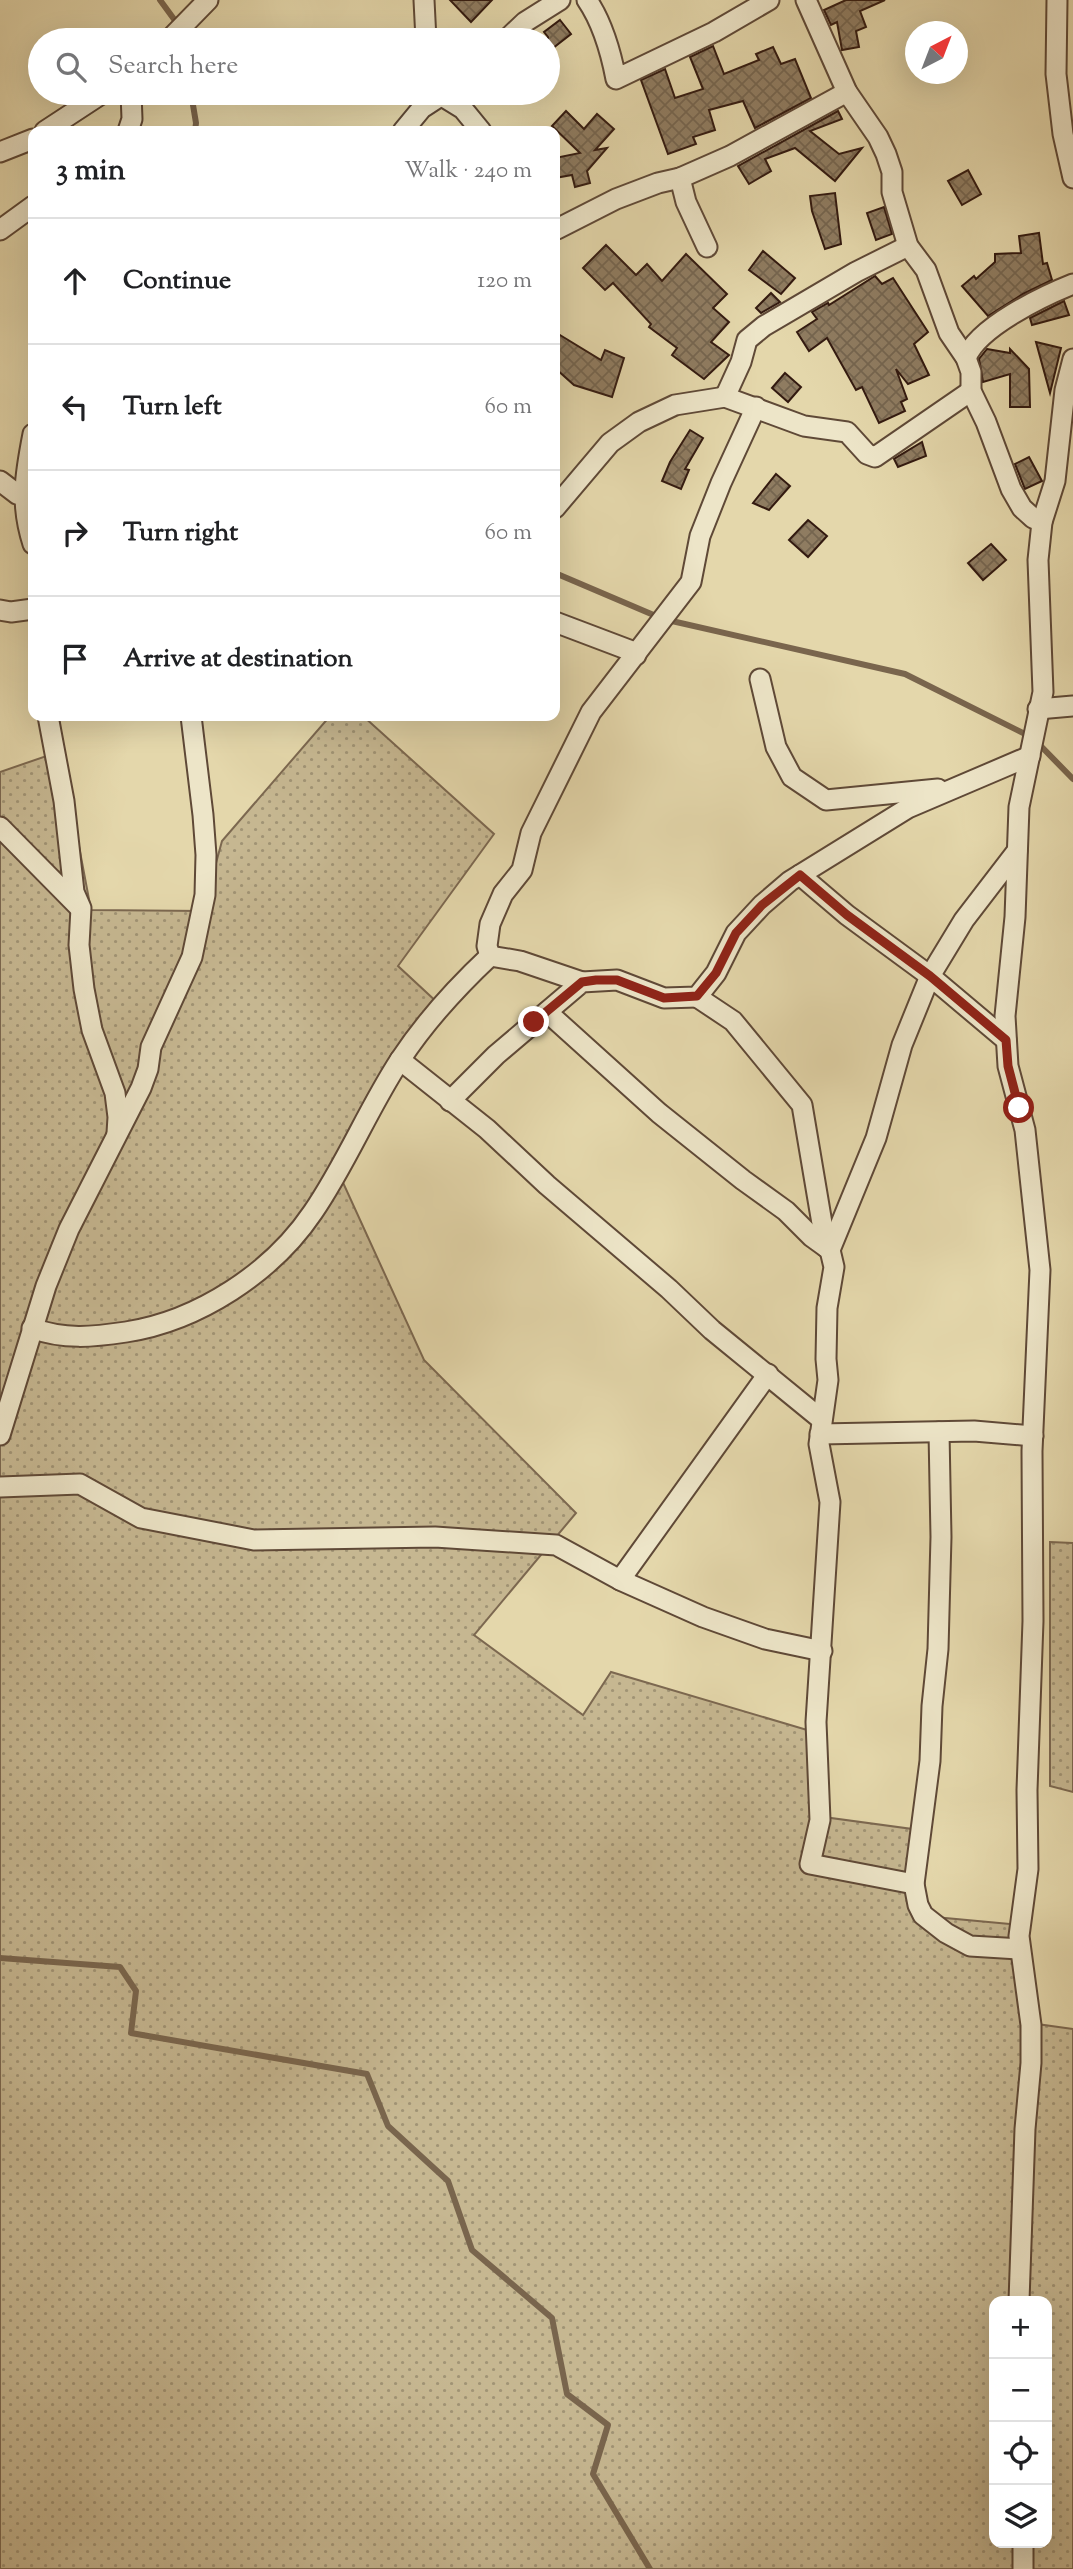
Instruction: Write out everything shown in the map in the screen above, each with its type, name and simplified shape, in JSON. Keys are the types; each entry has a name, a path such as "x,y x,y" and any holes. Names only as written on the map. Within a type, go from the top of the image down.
{"street":[{"path":"181,28 208,0"},
{"path":"424,0 425,28"},
{"path":"519,28 560,0"},
{"path":"586,0 593,8 616,79 714,32 769,0"},
{"path":"806,0 847,92 878,136 886,154 892,172 892,192 908,246 926,270 949,333 971,372 971,391 986,422 1011,489 1022,508 1042,522"},
{"path":"1057,0 1056,74 1063,134 1073,178"},
{"path":"560,227 616,199 658,183 680,178 748,146 847,92"},
{"path":"54,126 85,105"},
{"path":"130,126 131,105"},
{"path":"407,126 426,105"},
{"path":"457,105 477,126"},
{"path":"0,152 28,141"},
{"path":"680,178 686,202 707,247"},
{"path":"0,230 28,210"},
{"path":"725,397 741,362 747,340 764,326 856,272 908,246"},
{"path":"965,358 980,339 1008,317 1073,284"},
{"path":"1019,2296 1031,2025 1019,1936 1028,1869 1032,1436 1040,1270 1025,1130 1008,1066 1005,1016 1015,917 1019,807 1043,692 1038,559 1042,522 1055,481 1065,390 1073,359"},
{"path":"560,502 610,443 639,422 675,405 725,397 804,426 847,432 867,454 875,457 971,391"},
{"path":"489,956 487,946 490,924 503,894 522,870 531,833 591,712 691,582 700,536 756,407"},
{"path":"28,458 24,496 28,527"},
{"path":"0,481 24,496"},
{"path":"4,614 28,610"},
{"path":"560,624 636,655"},
{"path":"760,679 776,747 792,778 826,800 955,787"},
{"path":"1038,709 1073,706"},
{"path":"49,721 65,801 69,866 74,892 81,908 79,945 84,989 92,1030 115,1093 117,1134"},
{"path":"0,1435 32,1328 69,1229 141,1088 148,1069 151,1047 192,957 205,895 206,855 192,721"},
{"path":"697,996 716,973 736,933 762,905 800,875 908,808 1030,756"},
{"path":"0,827 81,908"},
{"path":"828,1249 876,1138 901,1045 930,976 964,920 1017,852"},
{"path":"800,875 847,915 930,976 1006,1040"},
{"path":"489,956 520,961 582,982 617,980 664,998 697,996 733,1021 802,1105 828,1249 834,1268 827,1308 828,1380 819,1444 830,1502 817,1722 820,1820 810,1864 914,1884"},
{"path":"32,1328 51,1335 88,1338 148,1329 189,1313 233,1289 275,1256 313,1213 400,1060 456,988 489,956"},
{"path":"450,1101 496,1055 582,982"},
{"path":"547,1012 659,1113 786,1211 828,1249"},
{"path":"400,1060 487,1129 712,1330 768,1374 820,1426 939,1432 974,1431 1032,1436"},
{"path":"620,1580 768,1374"},
{"path":"939,1432 941,1537 937,1649 930,1761 914,1884 923,1915 946,1933 970,1946 1020,1949"},
{"path":"0,1487 80,1484 141,1518 254,1540 435,1537 556,1545 620,1580 703,1617 765,1639 822,1651"},
{"path":"1023,2548 1023,2569"}],"shaded area":[{"path":"326,721 369,721 494,834 398,966 440,1005 340,1176 424,1360 576,1513 474,1635 583,1715 611,1672 814,1732 824,1817 912,1829 924,1916 1020,1925 1030,2023 1073,2029 1073,2569 0,2569 0,772 61,751 91,910 203,911 222,841"},
{"path":"1050,1542 1073,1543 1073,1792 1050,1786"}],"building":[{"path":"450,0 492,0 471,22"},
{"path":"846,0 885,0 860,11 866,27 856,31 859,47 842,50 837,22 831,25 824,10"},
{"path":"560,20 571,34 560,43 560,28 549,28"},
{"path":"713,46 724,74 759,60 756,54 773,47 781,64 795,59 811,98 755,128 743,101 709,110 715,130 693,137 696,144 668,154 641,80 665,69 675,98 703,89 690,57"},
{"path":"566,111 584,129 597,114 614,129 595,150 607,148 587,171 590,183 575,187 572,175 560,177 560,157 580,153 560,134 560,126 552,126"},
{"path":"838,111 842,119 810,131 839,154 862,148 835,181 795,148 765,159 771,171 749,184 738,166"},
{"path":"968,170 981,194 962,205 948,181"},
{"path":"835,193 841,244 825,249 812,211 810,196"},
{"path":"884,207 892,234 876,240 867,213"},
{"path":"1039,233 1043,264 1047,263 1052,280 988,316 962,286 974,276 976,279 995,262 995,254 1021,253 1019,236"},
{"path":"606,245 636,275 647,264 662,281 686,254 727,294 713,308 729,322 711,342 729,355 704,379 672,355 677,348 649,327 651,324 613,283 605,290 583,268"},
{"path":"763,251 795,278 781,294 749,270"},
{"path":"875,276 882,284 893,278 928,332 914,344 929,375 908,384 896,369 907,399 901,402 905,411 879,423 862,387 856,390 827,338 809,351 797,332 817,319 812,312 828,303 829,305"},
{"path":"771,293 780,302 761,313 756,308"},
{"path":"1064,301 1069,315 1032,325 1030,318"},
{"path":"560,335 601,360 605,350 624,358 612,397 574,385 560,372"},
{"path":"1036,342 1061,348 1050,393"},
{"path":"987,349 1010,353 1010,349 1029,369 1030,407 1010,407 1010,374 983,382 979,359"},
{"path":"785,373 801,387 788,402 772,388"},
{"path":"690,430 703,438 685,469 689,470 681,489 662,481 670,462"},
{"path":"922,442 926,456 898,467 894,459"},
{"path":"1029,457 1042,481 1025,489 1015,464"},
{"path":"776,474 790,486 769,510 753,503"},
{"path":"808,520 827,536 808,557 789,540"},
{"path":"991,544 1006,560 983,580 968,563"}],"waterway":[{"path":"160,0 179,26"},
{"path":"193,105 196,126"},
{"path":"560,575 663,619 905,674 1033,738 1073,779"},
{"path":"0,1958 120,1967 136,1991 131,2033 367,2074 388,2126 448,2181 472,2250 552,2318 567,2394 608,2425 593,2474 650,2569"}],"route":[{"path":"534,1022 582,982 617,980 664,998 697,996 716,973 736,933 762,905 800,875 847,915 930,976 1006,1040 1008,1066 1019,1108"}]}
